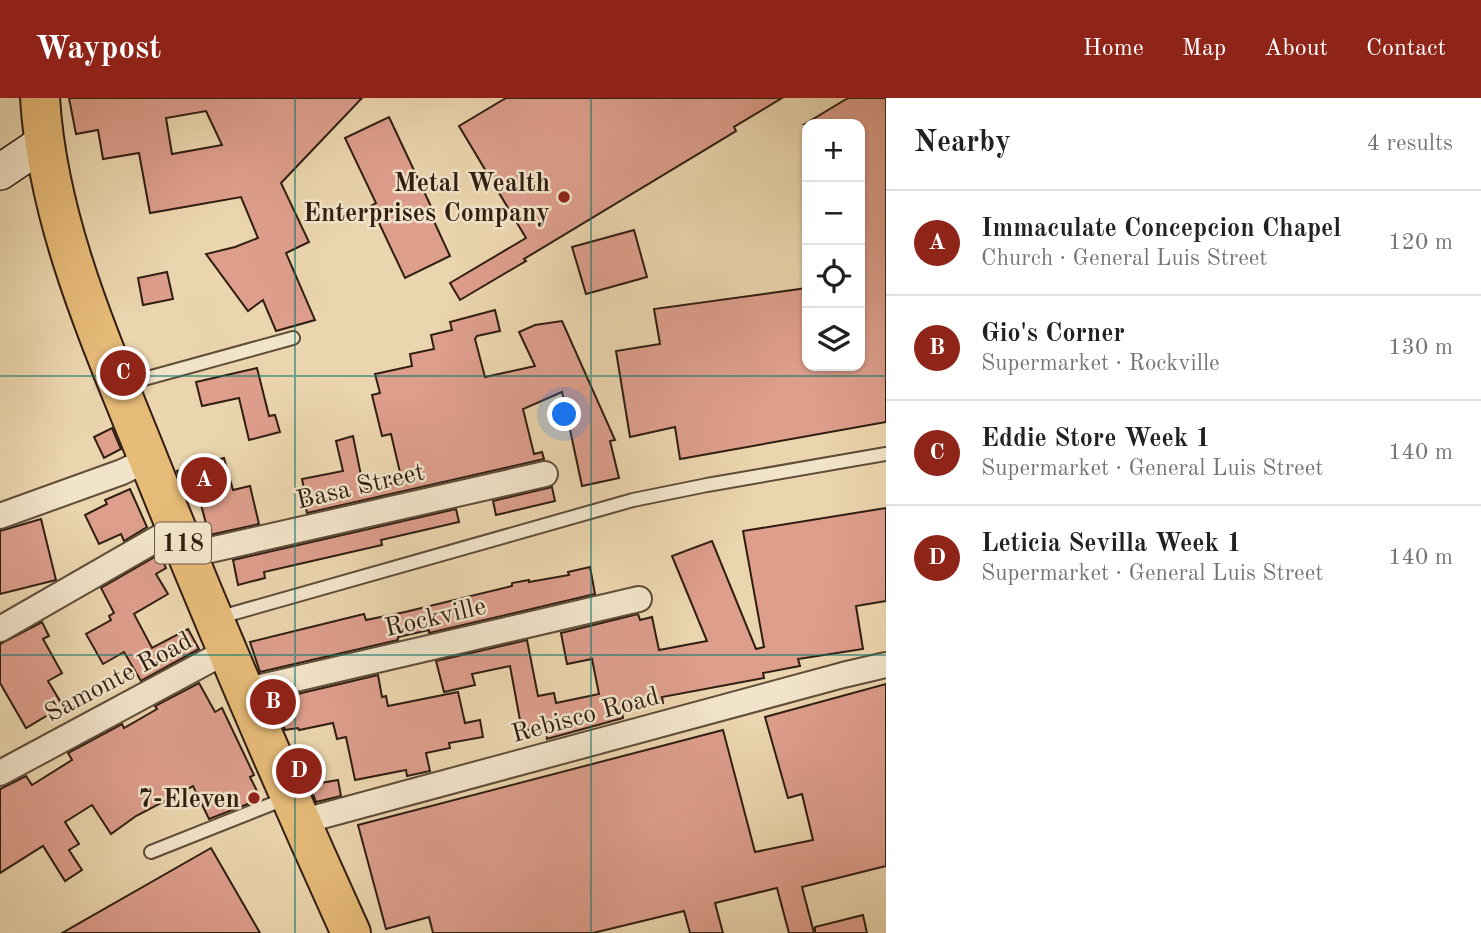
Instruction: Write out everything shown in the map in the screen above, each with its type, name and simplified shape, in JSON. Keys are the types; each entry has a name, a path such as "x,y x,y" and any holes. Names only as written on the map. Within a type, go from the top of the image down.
{"main road":[{"name":"118","path":"40,98 43,143 74,268 118,386 244,691 351,933"},
{"path":"0,172 43,143"}],"street":[{"path":"0,516 111,476 149,459"},
{"name":"Basa Street","path":"182,542 545,474"},
{"path":"0,629 182,542"},
{"name":"Rockville","path":"244,691 639,599"},
{"name":"Samonte Road","path":"0,773 221,635"},
{"name":"Rebisco Road","path":"295,809 886,665"}],"lane":[{"path":"118,386 293,338"},
{"path":"221,635 633,500 886,454"},
{"path":"151,852 295,809"}],"building":[{"path":"69,98 362,98 281,183 309,242 286,253 315,320 276,331 263,300 248,311 206,254 258,238 241,197 150,213 139,153 103,159 98,130 76,134","holes":["206,111 222,145 172,154 166,118"]},
{"name":"Metal Wealth Enterprises Company","path":"506,98 782,98 734,127 736,131 460,300 450,283 526,238 459,126"},
{"path":"848,98 886,98 886,422 680,459 675,427 630,437 616,351 660,344 654,309 802,289 802,371 865,371 865,119 813,119"},
{"path":"389,117 435,215 432,217 450,256 405,278 371,206 376,203 345,138"},
{"path":"634,230 647,277 586,294 572,247"},
{"path":"167,272 173,299 143,305 138,278"},
{"path":"495,310 500,331 477,336 475,339 485,377 535,366 519,332 535,325 562,321 615,440 610,441 619,478 582,486 562,392 523,409 534,454 542,452 544,459 307,513 302,479 343,471 336,441 353,436 364,490 402,481 391,434 382,436 372,395 380,393 375,374 412,366 410,354 434,349 431,335 452,330 450,322"},
{"path":"257,368 269,416 275,415 280,432 249,440 239,398 202,406 196,382"},
{"path":"112,428 121,449 104,458 94,437"},
{"path":"224,458 233,490 250,486 259,524 209,535 199,497 188,500 177,471"},
{"path":"552,487 555,501 496,515 493,501"},
{"path":"130,489 147,527 124,541 121,534 99,544 85,515 107,504 105,500"},
{"path":"886,508 886,601 856,606 863,649 798,659 800,666 763,673 764,678 662,697 663,703 622,712 623,718 547,739 545,727 522,731 510,666 472,674 475,685 444,692 436,661 527,640 538,696 554,693 556,703 599,694 592,659 567,664 561,633 638,614 640,620 652,617 659,650 707,641 672,556 712,541 756,649 764,647 743,531"},
{"path":"456,509 459,522 381,540 382,545 264,572 265,578 238,585 233,560"},
{"path":"41,519 56,580 0,594 0,531"},
{"path":"160,554 166,568 156,574 168,594 134,614 152,648 188,629 199,649 141,681 124,652 103,664 86,634 111,620 109,616 114,613 101,588"},
{"path":"590,567 595,594 429,633 429,630 398,637 398,640 260,672 250,642 364,614 366,620 405,612 512,586 512,583 569,575 568,572"},
{"path":"42,622 49,636 43,639 62,673 48,681 63,706 26,728 0,683 0,644"},
{"path":"378,675 382,697 386,696 388,706 458,692 465,723 480,720 483,737 449,743 450,748 426,753 430,771 407,776 406,770 355,780 346,737 337,739 333,723 285,730 272,700"},
{"path":"199,683 215,712 222,708 254,775 250,777 261,799 209,819 193,786 136,816 111,834 92,805 65,822 79,844 69,850 82,870 65,881 43,846 0,873 0,789 26,776 32,785 72,760 68,753 122,724 124,728 157,709 155,706"},
{"path":"886,684 886,866 802,887 814,933 789,933 777,888 715,903 723,933 690,933 684,911 593,933 433,933 429,917 386,929 358,825 723,730 755,852 813,840 802,794 788,798 765,717"},
{"path":"338,780 341,796 316,802 309,785"},
{"path":"211,848 260,933 62,933"},
{"path":"863,915 867,933 815,933 815,927"}],"place":[{"name":"Metal Wealth Enterprises Company","path":"564,197"},
{"name":"Eddie Store Week 1","path":"123,373"},
{"name":"Immaculate Concepcion Chapel","path":"204,480"},
{"name":"Gio's Corner","path":"273,702"},
{"name":"Leticia Sevilla Week 1","path":"299,771"},
{"name":"7-Eleven","path":"254,798"}]}
